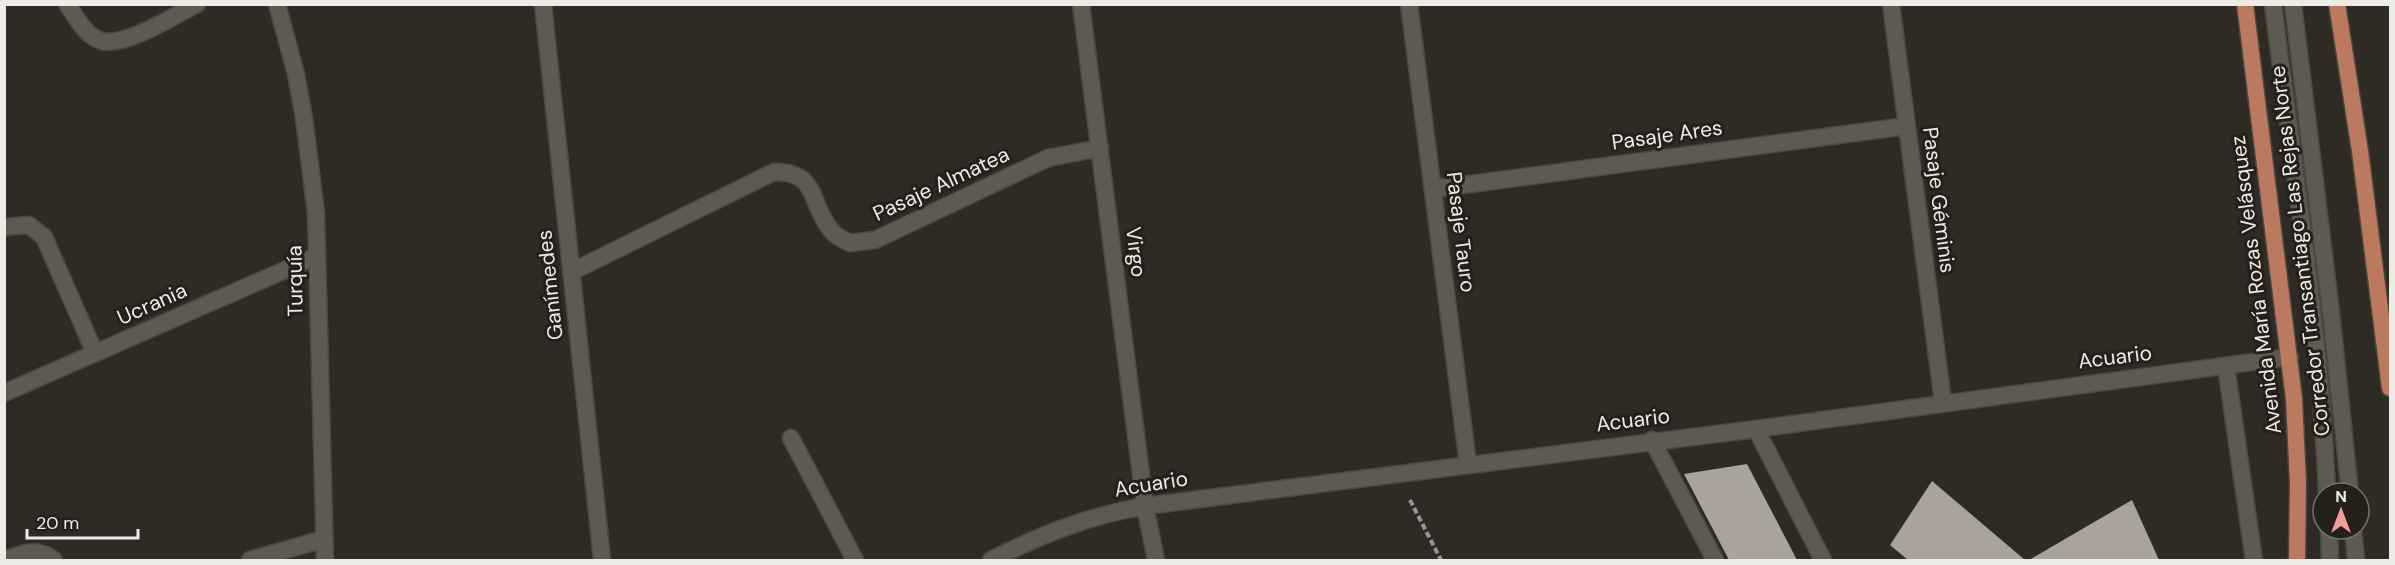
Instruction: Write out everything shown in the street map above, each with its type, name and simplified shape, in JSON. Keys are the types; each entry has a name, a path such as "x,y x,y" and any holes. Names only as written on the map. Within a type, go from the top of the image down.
{"main road":[{"name":"Avenida María Rozas Velásquez","path":"2245,4 2290,357 2297,442 2297,561"},
{"path":"2337,4 2363,173 2391,388"}],"street":[{"path":"68,4 86,31 102,41 124,40 197,4"},
{"name":"Turquía","path":"277,4 296,74 316,213 325,561"},
{"name":"Ganímedes","path":"543,4 602,561"},
{"name":"Virgo","path":"1081,4 1145,506 1156,561"},
{"name":"Pasaje Tauro","path":"1409,4 1468,464"},
{"name":"Pasaje Géminis","path":"1891,4 1943,402"},
{"path":"2273,4 2294,174 2313,302 2326,481"},
{"name":"Corredor Transantiago Las Rejas Norte","path":"2293,4 2331,312 2349,481"},
{"name":"Pasaje Ares","path":"1433,189 1907,126"},
{"name":"Pasaje Almatea","path":"571,272 774,172 791,172 805,181 831,231 850,243 875,240 1048,158 1100,148"},
{"path":"4,227 29,225 44,237 95,353"},
{"name":"Ucrania","path":"4,393 317,256"},
{"name":"Acuario","path":"991,561 1067,525 1094,516 1145,506 1652,440 1756,429 2290,357"},
{"path":"2226,366 2254,561"},
{"path":"1756,429 1823,561"},
{"path":"791,438 855,561"},
{"path":"1652,440 1715,561"},
{"path":"250,561 324,538"},
{"path":"2329,541 2330,561"},
{"path":"2354,541 2356,561"},
{"path":"5,561 29,551 46,554 54,561"}],"path":[{"path":"1412,503 1442,561"}],"building":[{"path":"1747,464 1797,560 1729,560 1684,474"},
{"path":"1932,481 2025,560 1908,560 1890,545"},
{"path":"2132,500 2159,560 2029,560"}]}
